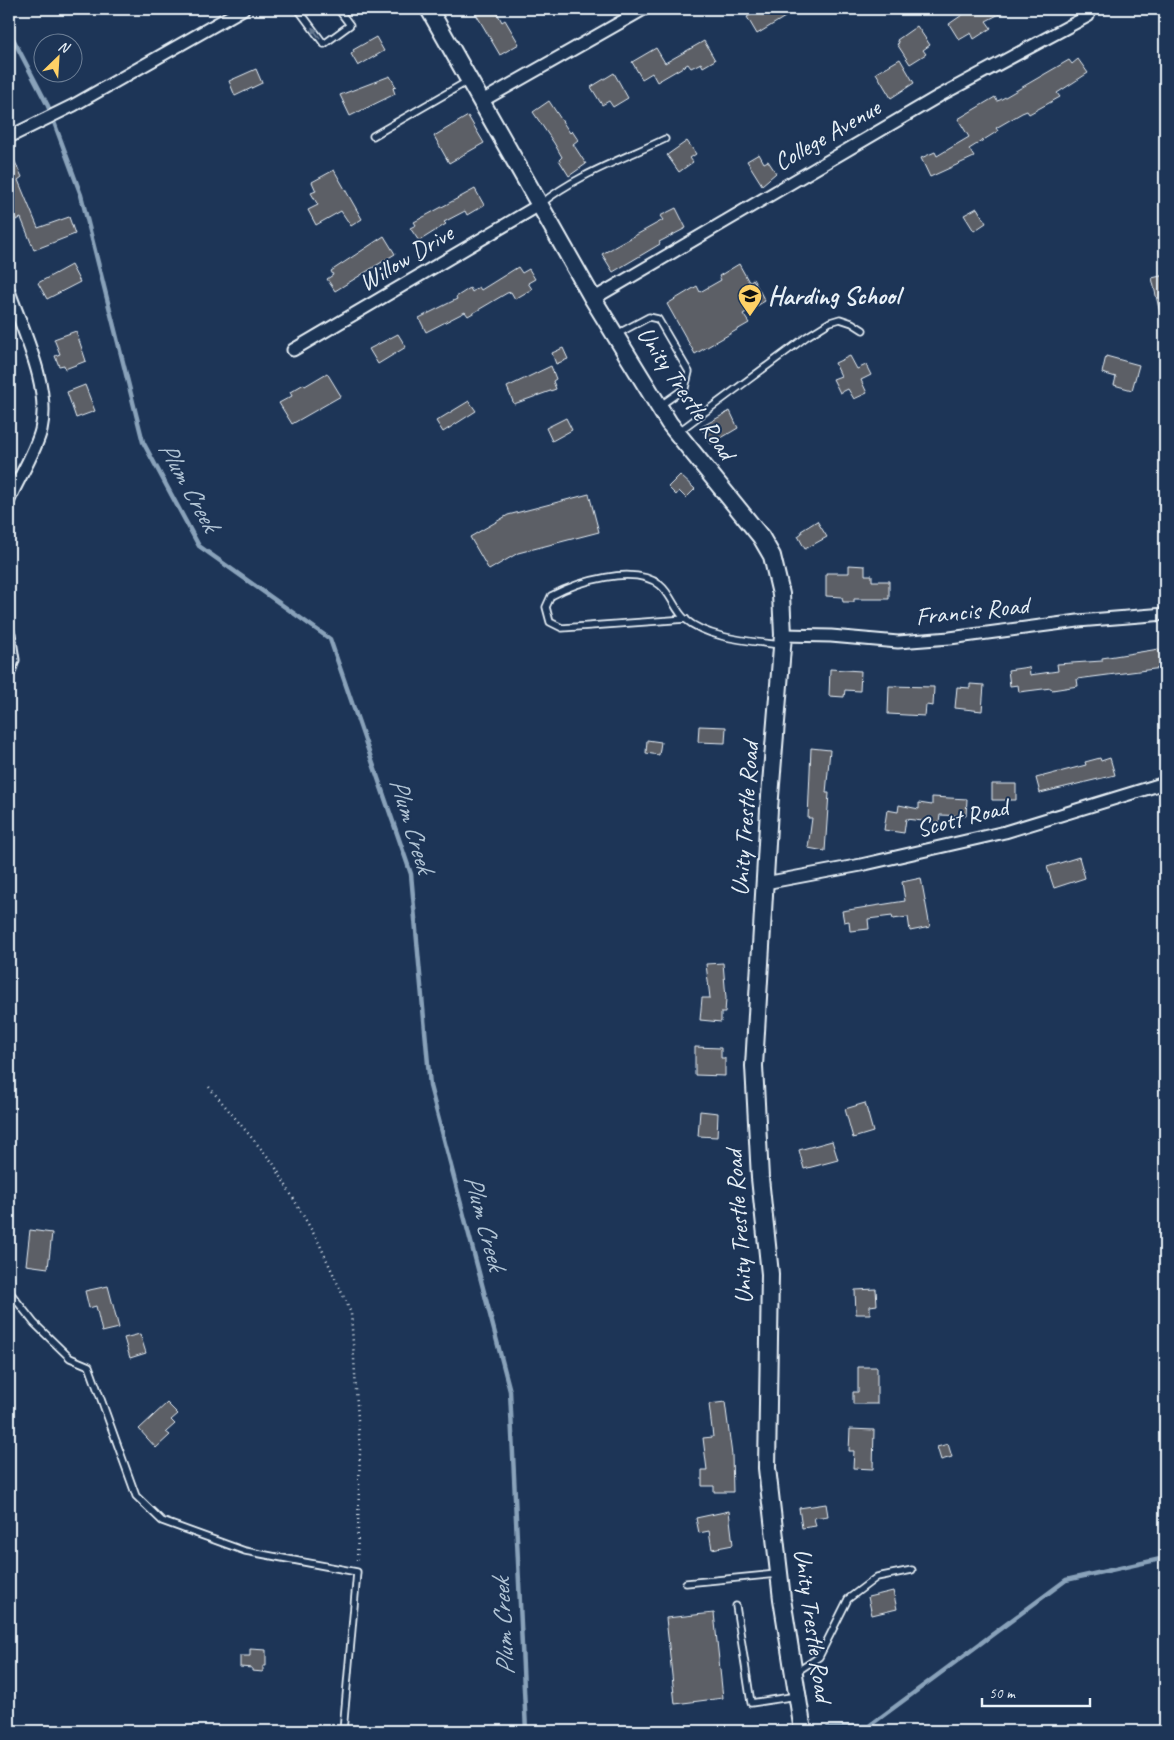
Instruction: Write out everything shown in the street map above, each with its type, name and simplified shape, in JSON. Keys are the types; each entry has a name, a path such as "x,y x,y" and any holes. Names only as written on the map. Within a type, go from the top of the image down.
{"street":[{"path":"9,137 74,105 229,13 243,9"},
{"name":"Unity Trestle Road","path":"429,9 541,204 593,299 659,406 677,433 761,537 772,556 781,594 783,640 754,1066 760,1178 770,1274 767,1468 802,1731"},
{"path":"482,101 644,9"},
{"name":"College Avenue","path":"593,299 939,96 1088,16"},
{"name":"Willow Drive","path":"294,350 541,204"},
{"path":"9,291 42,389 44,410 36,444 9,500"},
{"name":"Francis Road","path":"783,640 831,636 898,642 950,638 1078,621 1165,614"},
{"path":"9,634 13,660 9,672"},
{"name":"Scott Road","path":"765,883 861,865 1005,832 1165,783"}],"lane":[{"path":"298,9 324,44 350,25 338,9"},
{"path":"373,136 470,80"},
{"path":"541,204 551,195 592,173 665,139"},
{"path":"616,335 650,316 658,319 689,372 685,388 659,406"},
{"path":"677,433 806,337 830,322 840,319 852,323 863,330"},
{"path":"686,619 562,628 550,622 546,607 551,596 568,587 619,575 644,578 660,585 686,619 722,637 783,640"},
{"path":"9,1290 34,1323 64,1353 70,1358 89,1366 136,1496 162,1521 245,1550 357,1572 343,1731"},
{"path":"794,1674 819,1657 848,1599 877,1578 912,1570"},
{"path":"686,1583 780,1574"},
{"path":"736,1606 751,1703 797,1696"}],"path":[{"path":"209,1087 273,1163 320,1243 351,1313 360,1450 357,1572"}],"building":[{"path":"473,9 495,9 502,22 505,20 519,44 500,55"},
{"path":"761,9 780,9 785,17 757,34 747,17"},
{"path":"963,9 1009,9 986,21 991,28 974,39 971,33 959,40 949,24 965,13"},
{"path":"917,26 930,45 923,50 926,54 910,64 897,44 899,43 897,40"},
{"path":"376,37 384,51 358,66 351,54 354,52 353,50"},
{"path":"704,41 715,60 703,67 701,63 691,68 688,64 657,82 652,73 642,79 632,62 656,48 665,63"},
{"path":"900,59 914,83 891,98 876,73"},
{"path":"1078,59 1088,73 1057,93 1060,97 1029,114 1027,111 1022,113 996,128 998,131 969,149 974,157 930,177 921,158 935,152 937,156 969,137 958,119 995,97 997,101 1000,100 1069,60 1072,64"},
{"path":"256,69 262,83 235,96 229,81"},
{"path":"614,73 628,98 613,107 609,101 602,105 591,87"},
{"path":"390,76 396,87 393,88 395,94 350,116 340,95"},
{"path":"549,101 570,133 572,131 578,140 573,144 586,164 569,176 559,160 562,157 533,112"},
{"path":"468,116 484,143 449,163 434,136"},
{"path":"687,141 696,154 690,158 693,162 679,172 667,155"},
{"path":"9,149 22,177 18,180 38,228 69,217 75,234 34,250 21,218 16,220 9,203"},
{"path":"759,154 764,163 768,161 776,173 762,185 747,161"},
{"path":"334,170 362,219 351,226 341,211 316,225 308,210 318,205 311,193 316,191 312,182"},
{"path":"475,189 484,205 467,215 465,211 444,222 446,224 419,241 410,228 416,225 414,222"},
{"path":"676,208 686,228 659,242 660,244 613,272 602,254 663,220 660,216"},
{"path":"977,208 986,223 974,231 964,215"},
{"path":"384,236 395,254 335,291 327,279 333,275 331,271"},
{"path":"739,264 749,282 753,279 765,301 743,314 749,323 695,354 667,304 697,286 700,292 721,280 719,276"},
{"path":"71,265 80,282 47,299 38,283"},
{"path":"518,267 522,273 529,269 535,279 528,283 532,289 515,299 511,292 507,293 468,316 465,312 426,332 419,318 457,299 456,297 470,288 472,292 479,287 481,290"},
{"path":"1165,275 1165,312 1160,313 1152,278"},
{"path":"76,331 86,361 65,369 64,365 59,366 55,356 60,354 54,339"},
{"path":"398,334 406,347 378,364 369,349"},
{"path":"563,348 568,359 556,364 552,353"},
{"path":"850,356 857,369 866,365 871,375 861,380 867,393 854,399 848,389 840,393 833,379 841,376 835,363"},
{"path":"1106,356 1139,365 1132,390 1114,385 1116,377 1102,373"},
{"path":"551,366 556,379 553,381 556,389 514,404 507,387"},
{"path":"327,373 341,396 292,424 279,403 292,396 290,392 304,384 305,386"},
{"path":"85,385 95,411 76,418 67,392"},
{"path":"469,401 476,411 443,432 436,421"},
{"path":"730,411 738,428 711,444 701,427"},
{"path":"566,418 572,430 552,441 546,428"},
{"path":"680,475 695,489 686,498 679,491 676,495 668,487"},
{"path":"589,494 599,532 518,553 489,570 470,537 508,515"},
{"path":"817,521 827,537 805,549 798,536 802,533 801,531"},
{"path":"849,565 865,566 865,575 872,575 872,581 889,581 889,599 854,599 854,602 843,602 842,597 826,596 826,573 849,573"},
{"path":"1159,649 1162,668 1077,679 1078,686 1052,690 1051,688 1019,692 1018,685 1010,686 1008,670 1029,667 1030,675 1058,671 1057,664 1102,661 1102,658"},
{"path":"830,669 861,671 860,691 845,690 844,697 829,696"},
{"path":"970,684 984,685 982,711 955,708 957,687 970,688"},
{"path":"889,686 934,687 933,706 926,705 925,716 888,714"},
{"path":"699,726 726,727 725,743 698,742"},
{"path":"647,740 661,742 659,755 646,753"},
{"path":"811,748 830,750 826,793 829,793 825,851 808,848 812,818 808,818"},
{"path":"1100,758 1101,761 1110,758 1115,775 1040,793 1036,778 1086,765 1085,762"},
{"path":"992,784 1016,784 1016,800 992,800"},
{"path":"932,797 967,799 966,816 940,815 939,823 906,819 904,833 884,830 887,810 898,812 899,805 919,809 919,803 932,805"},
{"path":"1079,857 1085,878 1054,888 1047,867"},
{"path":"921,878 930,927 910,931 908,917 893,919 892,916 868,919 869,929 850,931 849,921 844,922 842,911 905,901 902,882"},
{"path":"723,963 726,998 725,1013 721,1013 721,1022 700,1020 702,998 710,998 706,964"},
{"path":"695,1047 721,1048 721,1058 725,1058 725,1076 695,1075"},
{"path":"865,1103 873,1132 853,1138 845,1109"},
{"path":"700,1111 718,1113 717,1137 698,1136"},
{"path":"832,1141 838,1160 804,1169 799,1150"},
{"path":"30,1230 52,1233 48,1268 26,1265"},
{"path":"108,1286 119,1328 102,1332 96,1306 89,1308 85,1291"},
{"path":"876,1289 877,1305 870,1306 870,1314 856,1314 855,1290"},
{"path":"140,1334 146,1353 130,1358 124,1338"},
{"path":"858,1367 877,1367 877,1404 853,1404 853,1392 858,1392"},
{"path":"725,1402 732,1455 733,1492 714,1492 714,1486 702,1486 702,1470 707,1470 703,1438 713,1437 709,1404"},
{"path":"167,1403 178,1414 171,1420 175,1424 166,1432 170,1435 156,1448 139,1429"},
{"path":"850,1429 874,1430 873,1469 853,1468 854,1451 849,1451"},
{"path":"948,1444 952,1457 941,1460 937,1447"},
{"path":"826,1504 828,1516 814,1518 816,1526 802,1528 799,1508"},
{"path":"729,1511 733,1545 712,1549 709,1531 699,1533 696,1518"},
{"path":"893,1591 897,1609 872,1615 868,1597"},
{"path":"714,1613 723,1698 675,1704 666,1618"},
{"path":"250,1649 266,1650 266,1666 263,1666 263,1672 252,1671 252,1668 240,1667 240,1656 250,1656"}],"waterway":[{"name":"Plum Creek","path":"9,31 48,106 81,195 143,442 199,546 330,639 411,874 430,1086 510,1391 526,1731"},
{"path":"828,1728 869,1726 1066,1580 1165,1558"}],"place":[{"name":"Harding School","path":"750,317"}]}
